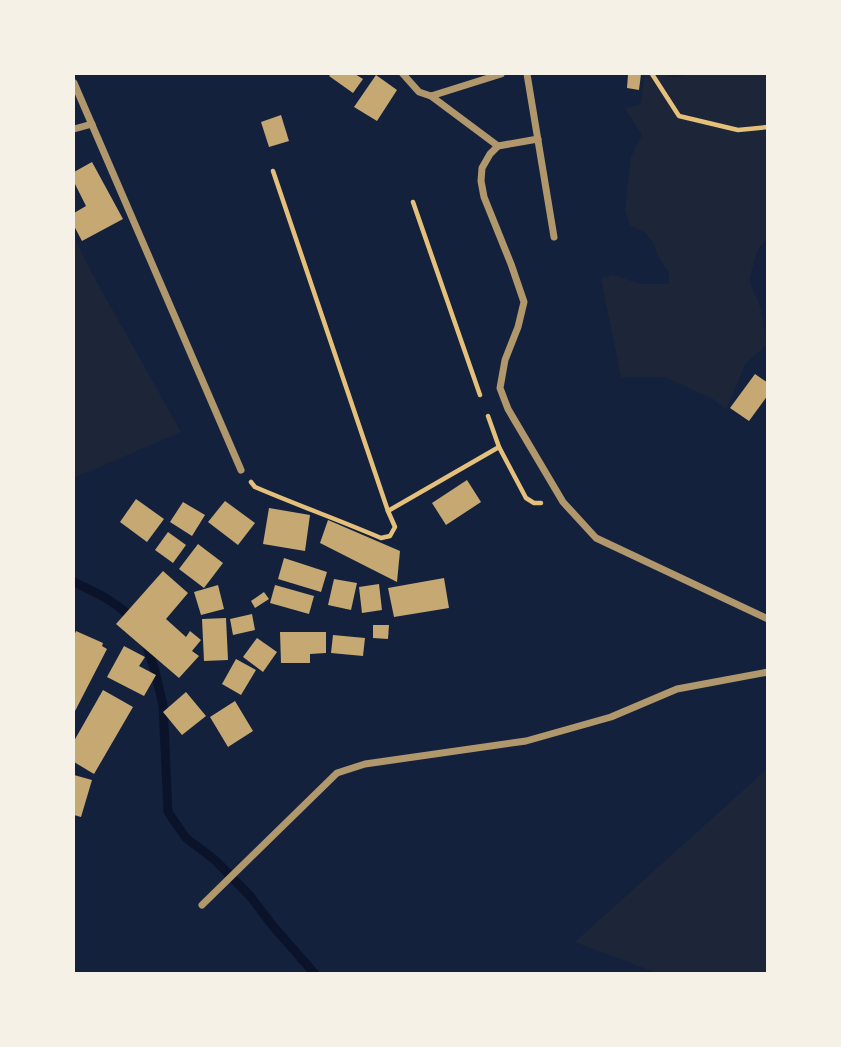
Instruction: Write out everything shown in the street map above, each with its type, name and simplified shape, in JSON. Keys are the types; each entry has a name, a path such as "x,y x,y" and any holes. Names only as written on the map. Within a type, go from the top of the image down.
{"street":[{"path":"403,74 419,92 431,96 498,146"},
{"path":"431,96 501,74"},
{"path":"527,74 554,237"},
{"path":"74,83 241,470"},
{"path":"74,129 92,124"},
{"path":"538,139 498,146 482,168 484,197 524,302 505,360 500,388 508,409 563,502 596,538 768,619"},
{"path":"202,905 337,773 365,764 526,741 611,717 677,689 768,672"}],"path":[{"path":"652,74 679,116 738,130 768,127"},
{"path":"241,470 255,488 381,538 390,536 396,527 388,511 272,171"},
{"path":"413,202 481,395"},
{"path":"485,408 499,447 526,498 534,503"},
{"path":"388,511 499,447"}],"shaded area":[{"path":"645,74 665,74 674,78 688,74 767,74 767,238 757,251 749,280 761,309 767,345 746,363 726,410 713,399 665,377 621,377 601,278 613,275 641,284 669,284 669,273 653,242 644,232 630,225 625,210 631,157 642,135 625,108 640,105"},
{"path":"74,236 90,270 181,432 74,478"},
{"path":"767,767 767,973 657,973 575,942 766,770"}],"building":[{"path":"355,74 363,79 353,93 329,76"},
{"path":"628,74 641,74 639,90 627,88"},
{"path":"376,75 397,90 377,121 354,107"},
{"path":"281,115 289,141 269,147 261,122"},
{"path":"92,162 123,219 82,241 74,226 74,213 86,206 74,182 74,172"},
{"path":"755,374 768,383 768,395 749,421 730,408"},
{"path":"467,480 481,502 446,525 432,503"},
{"path":"136,499 164,519 147,542 120,522"},
{"path":"225,501 255,523 238,545 208,522"},
{"path":"183,502 205,515 192,536 170,522"},
{"path":"269,508 310,515 305,551 263,544"},
{"path":"328,520 400,551 397,582 320,543"},
{"path":"168,532 186,545 173,563 155,550"},
{"path":"198,544 223,563 204,588 179,569"},
{"path":"284,558 327,572 321,592 278,579"},
{"path":"163,571 188,593 166,619 186,637 190,631 201,640 192,651 199,656 179,678 116,624"},
{"path":"444,578 449,608 394,617 388,588"},
{"path":"334,579 357,583 351,610 328,605"},
{"path":"379,584 382,610 362,613 359,587"},
{"path":"218,585 224,609 201,615 194,592"},
{"path":"275,585 314,596 309,614 270,603"},
{"path":"264,592 269,599 255,608 251,601"},
{"path":"252,614 255,630 233,635 230,619"},
{"path":"226,618 228,660 204,661 202,619"},
{"path":"373,625 389,625 388,639 373,638"},
{"path":"76,631 103,643 102,646 107,649 74,713 74,636"},
{"path":"280,632 326,632 326,653 310,654 310,663 281,663"},
{"path":"333,635 365,638 363,656 331,653"},
{"path":"257,638 277,652 263,672 243,657"},
{"path":"124,646 145,657 139,666 156,675 144,696 107,677"},
{"path":"236,659 256,670 241,695 222,684"},
{"path":"103,690 133,707 94,774 74,762 74,741"},
{"path":"186,692 206,716 182,735 163,712"},
{"path":"235,701 253,731 228,747 210,717"},
{"path":"74,775 92,780 81,817 74,815"}],"waterway":[{"path":"74,582 113,603 133,621"},
{"path":"145,641 163,705 168,812 186,838 215,860 251,897 315,974"}]}
